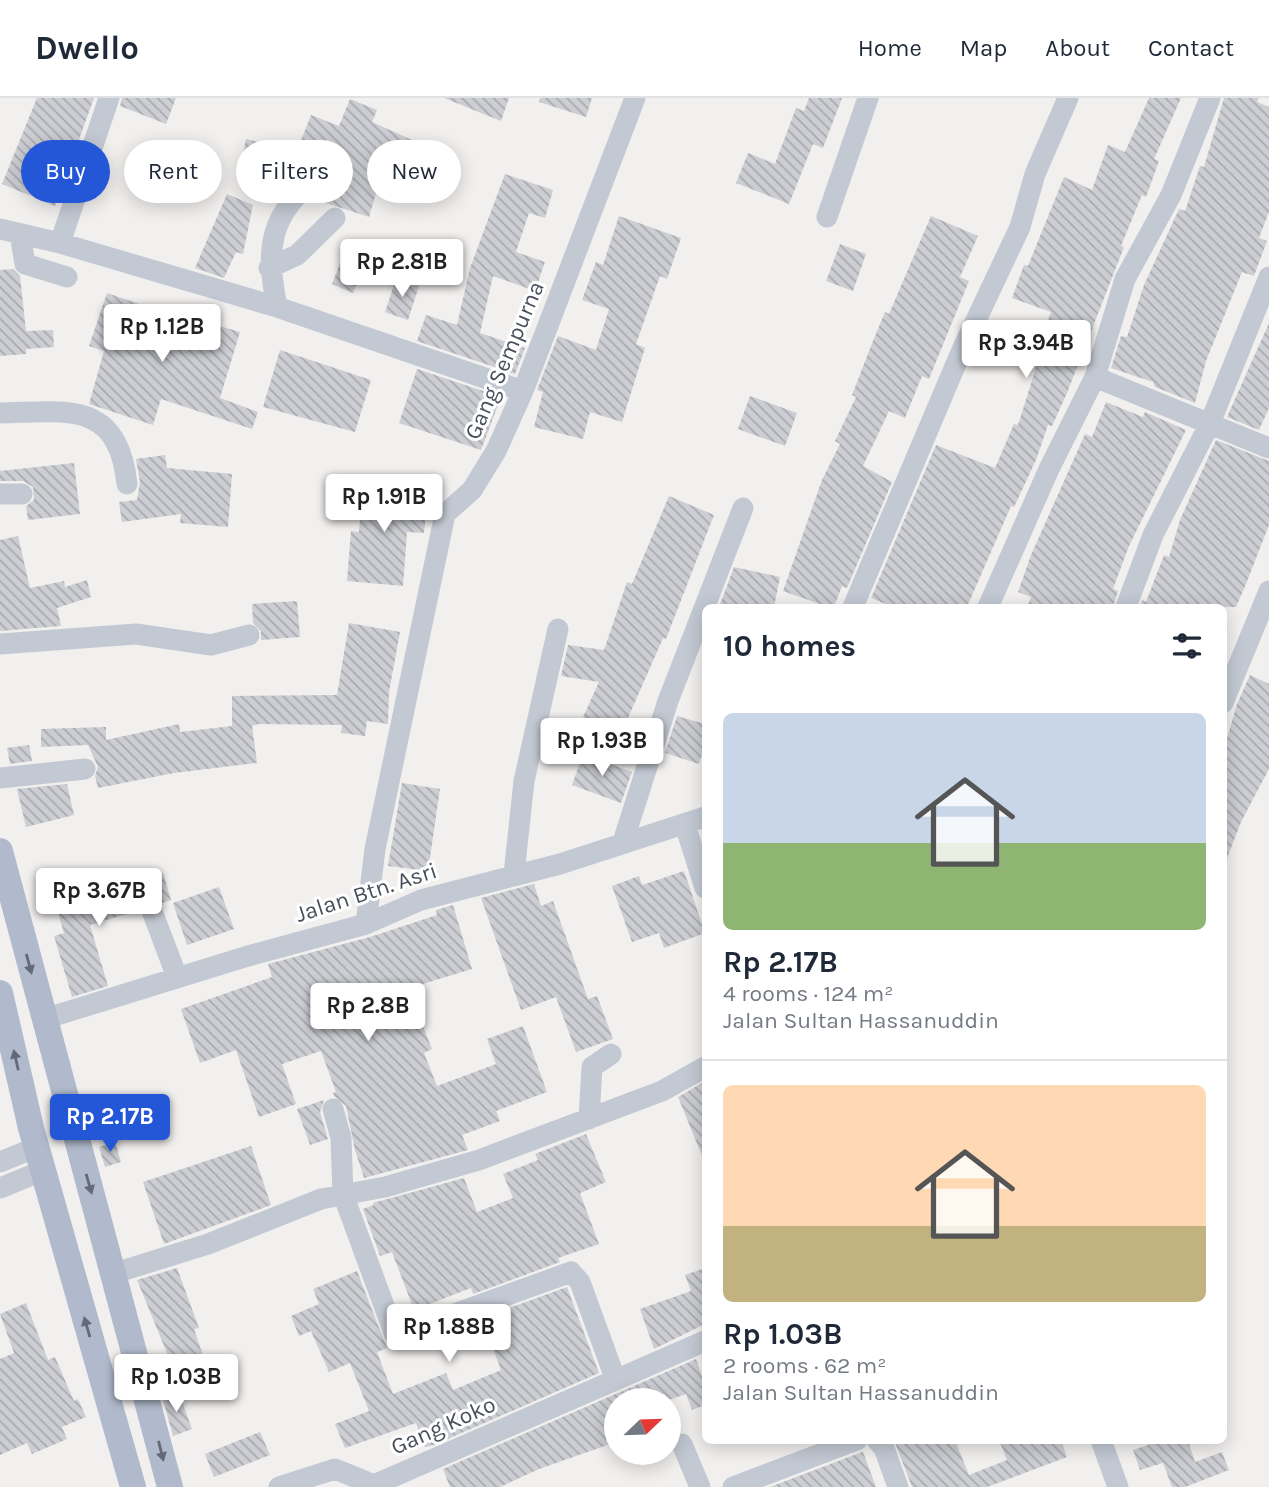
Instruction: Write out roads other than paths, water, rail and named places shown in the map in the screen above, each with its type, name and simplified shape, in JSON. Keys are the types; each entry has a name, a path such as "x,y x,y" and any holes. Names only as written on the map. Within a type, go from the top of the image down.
{"main road":[{"path":"0,851 115,1273 170,1487"},
{"path":"0,993 41,1158 133,1487"}],"street":[{"path":"60,243 109,98"},
{"name":"Gang Sempurna","path":"366,924 375,849 445,513 472,490 496,451 523,391 635,98"},
{"path":"827,217 868,98"},
{"path":"854,604 961,352 1020,226 1035,174 1068,98"},
{"path":"989,604 1049,469 1095,377 1125,279 1171,195 1210,98"},
{"path":"276,307 269,268 273,233 288,203"},
{"path":"269,268 297,255 335,218"},
{"path":"10,232 60,243 276,307 523,391"},
{"path":"10,232 25,264 66,276"},
{"path":"1127,604 1153,535 1210,423 1269,277"},
{"path":"1095,377 1269,448"},
{"path":"0,413 68,411 98,420 120,449 127,484"},
{"path":"0,494 22,494"},
{"path":"705,604 743,508"},
{"path":"1227,693 1269,591"},
{"path":"622,842 667,701 702,612"},
{"path":"514,874 524,781 558,629"},
{"path":"0,644 136,634 211,645 249,635"},
{"path":"0,778 85,769"},
{"name":"Jalan Btn. Asri","path":"44,1019 177,977 366,924 421,900 560,864 702,818"},
{"path":"685,825 702,879"},
{"path":"152,911 177,977"},
{"path":"589,1119 593,1068 611,1054"},
{"path":"115,1273 208,1244 309,1203 436,1174 662,1091 702,1069"},
{"path":"333,1109 341,1138 343,1194 394,1333 402,1333 571,1272 580,1282 615,1378"},
{"path":"0,1162 41,1158"},
{"path":"0,1188 41,1158"},
{"name":"Gang Koko","path":"279,1487 335,1469 374,1485 702,1342"},
{"path":"682,1444 700,1487"},
{"path":"733,1487 846,1444"},
{"path":"880,1444 898,1487"},
{"path":"1102,1444 1118,1487"}]}
